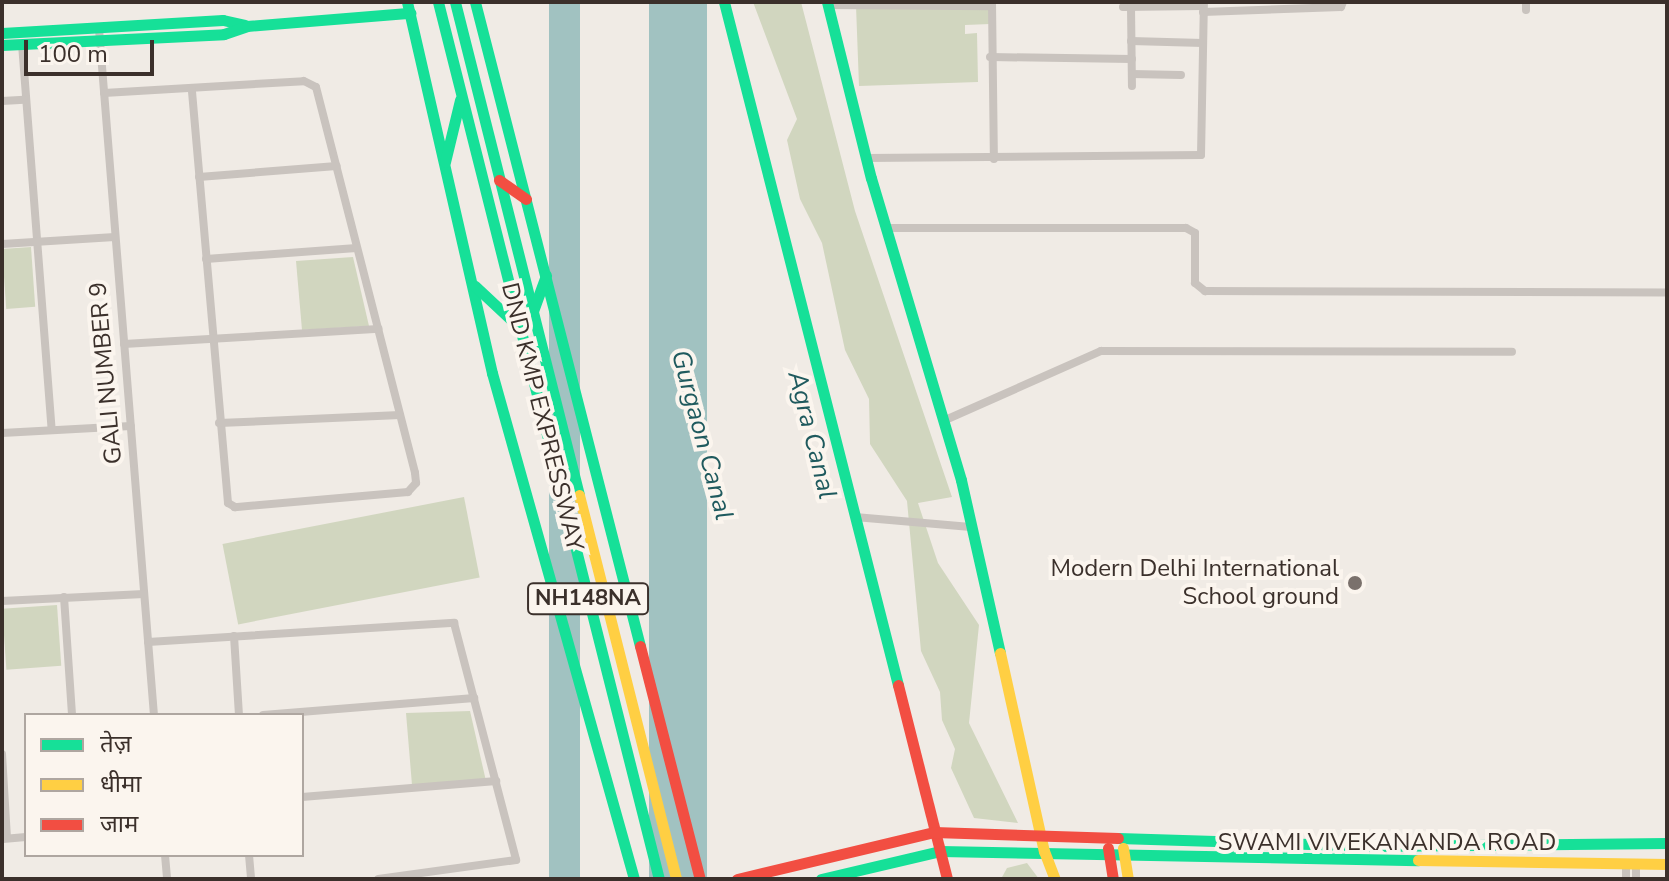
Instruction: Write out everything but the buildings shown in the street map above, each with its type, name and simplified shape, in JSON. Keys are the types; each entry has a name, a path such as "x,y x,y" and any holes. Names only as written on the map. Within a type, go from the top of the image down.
{"main road":[{"name":"DND KMP EXPRESSWAY","path":"438,2 659,879"},
{"name":"DND KMP EXPRESSWAY","path":"455,2 676,879"},
{"path":"475,2 700,879"},
{"path":"724,2 855,517 929,834 940,851 947,879"},
{"path":"827,4 866,158 971,527 1040,836 1055,879"},
{"path":"2,45 223,20 247,26 408,8 475,286 492,373 634,879"},
{"path":"2,33 99,34"},
{"path":"445,162 461,94"},
{"path":"499,180 526,199"},
{"path":"533,311 546,275"},
{"path":"475,286 519,328"},
{"name":"SWAMI VIVEKANANDA ROAD","path":"737,879 929,834 1374,846 1667,843"},
{"path":"1107,839 1113,879"},
{"path":"1122,840 1128,879"},
{"path":"821,879 940,851 1667,864"}],"street":[{"path":"1132,86 1127,7 1146,4 1341,7 1343,2"},
{"path":"827,4 992,4 990,57 994,159"},
{"path":"866,158 1201,155 1203,7"},
{"name":"GALI NUMBER 9","path":"99,34 154,713"},
{"path":"1131,41 1203,43"},
{"path":"22,44 52,430"},
{"path":"990,57 1132,59"},
{"path":"1132,74 1181,75"},
{"path":"104,93 312,83 321,95 416,483 408,492 235,507 225,498 192,90"},
{"path":"2,101 24,100"},
{"path":"199,177 337,166"},
{"path":"886,228 1186,228 1195,233 1195,283 1205,291 1667,293"},
{"path":"2,244 115,237"},
{"path":"206,259 357,248"},
{"path":"124,344 379,329"},
{"path":"943,421 1101,351 1512,352"},
{"path":"219,423 400,415"},
{"path":"2,433 131,426"},
{"path":"855,517 971,527"},
{"path":"2,601 144,594"},
{"path":"64,597 72,713"},
{"path":"148,642 449,621 455,626 514,863 381,879"},
{"path":"234,636 239,713"},
{"path":"288,713 474,698"},
{"path":"2,754 4,839 24,837"},
{"path":"304,797 496,781"},
{"path":"165,857 167,879"},
{"path":"249,857 251,879"},
{"path":"1626,879 1631,865"},
{"path":"1631,865 1636,879"}],"green space":[{"path":"753,2 801,2 855,211 952,497 918,503 938,563 979,625 969,723 1018,823 974,818 951,768 955,749 942,720 940,692 921,651 907,501 870,444 869,399 845,350 822,243 800,199 787,140 797,119"},
{"path":"989,2 990,24 965,25 965,34 977,33 978,82 859,86 856,6"},
{"path":"31,247 35,307 6,309 2,249"},
{"path":"353,257 369,326 302,330 296,261"},
{"path":"464,497 480,577 238,624 223,544"},
{"path":"57,605 61,666 6,670 2,609"},
{"path":"470,711 486,781 412,785 406,713"},
{"path":"1027,863 1039,879 1001,879 1007,868"}],"water":[{"path":"549,2 580,2 580,879 549,879"},
{"name":"Gurgaon Canal","path":"649,2 707,2 707,879 649,879"}],"traffic: fast":[{"path":"407,2 492,373 634,879"},
{"path":"438,2 659,879"},
{"path":"455,2 579,495"},
{"path":"475,2 640,646"},
{"path":"724,2 898,685"},
{"path":"827,2 871,178 961,480 1000,653"},
{"path":"2,45 224,34 247,26 410,13"},
{"path":"2,33 223,20 244,25"},
{"path":"445,162 460,100"},
{"path":"533,311 546,275"},
{"path":"475,286 519,327"},
{"path":"1118,838 1374,846 1667,843"},
{"path":"821,879 940,851 1418,860"}],"traffic: slow":[{"path":"579,495 676,879"},
{"path":"1000,653 1044,851 1055,879"},
{"path":"1123,848 1128,879"},
{"path":"1418,860 1667,864"}],"traffic: jam":[{"path":"499,180 526,199"},
{"path":"640,646 700,879"},
{"path":"898,685 947,879"},
{"path":"737,879 934,832 1118,838"},
{"path":"1108,848 1113,879"}],"place":[{"name":"Modern Delhi International School ground","path":"1355,583"}],"water label":[{"name":"Agra Canal","path":"812,435"}]}
